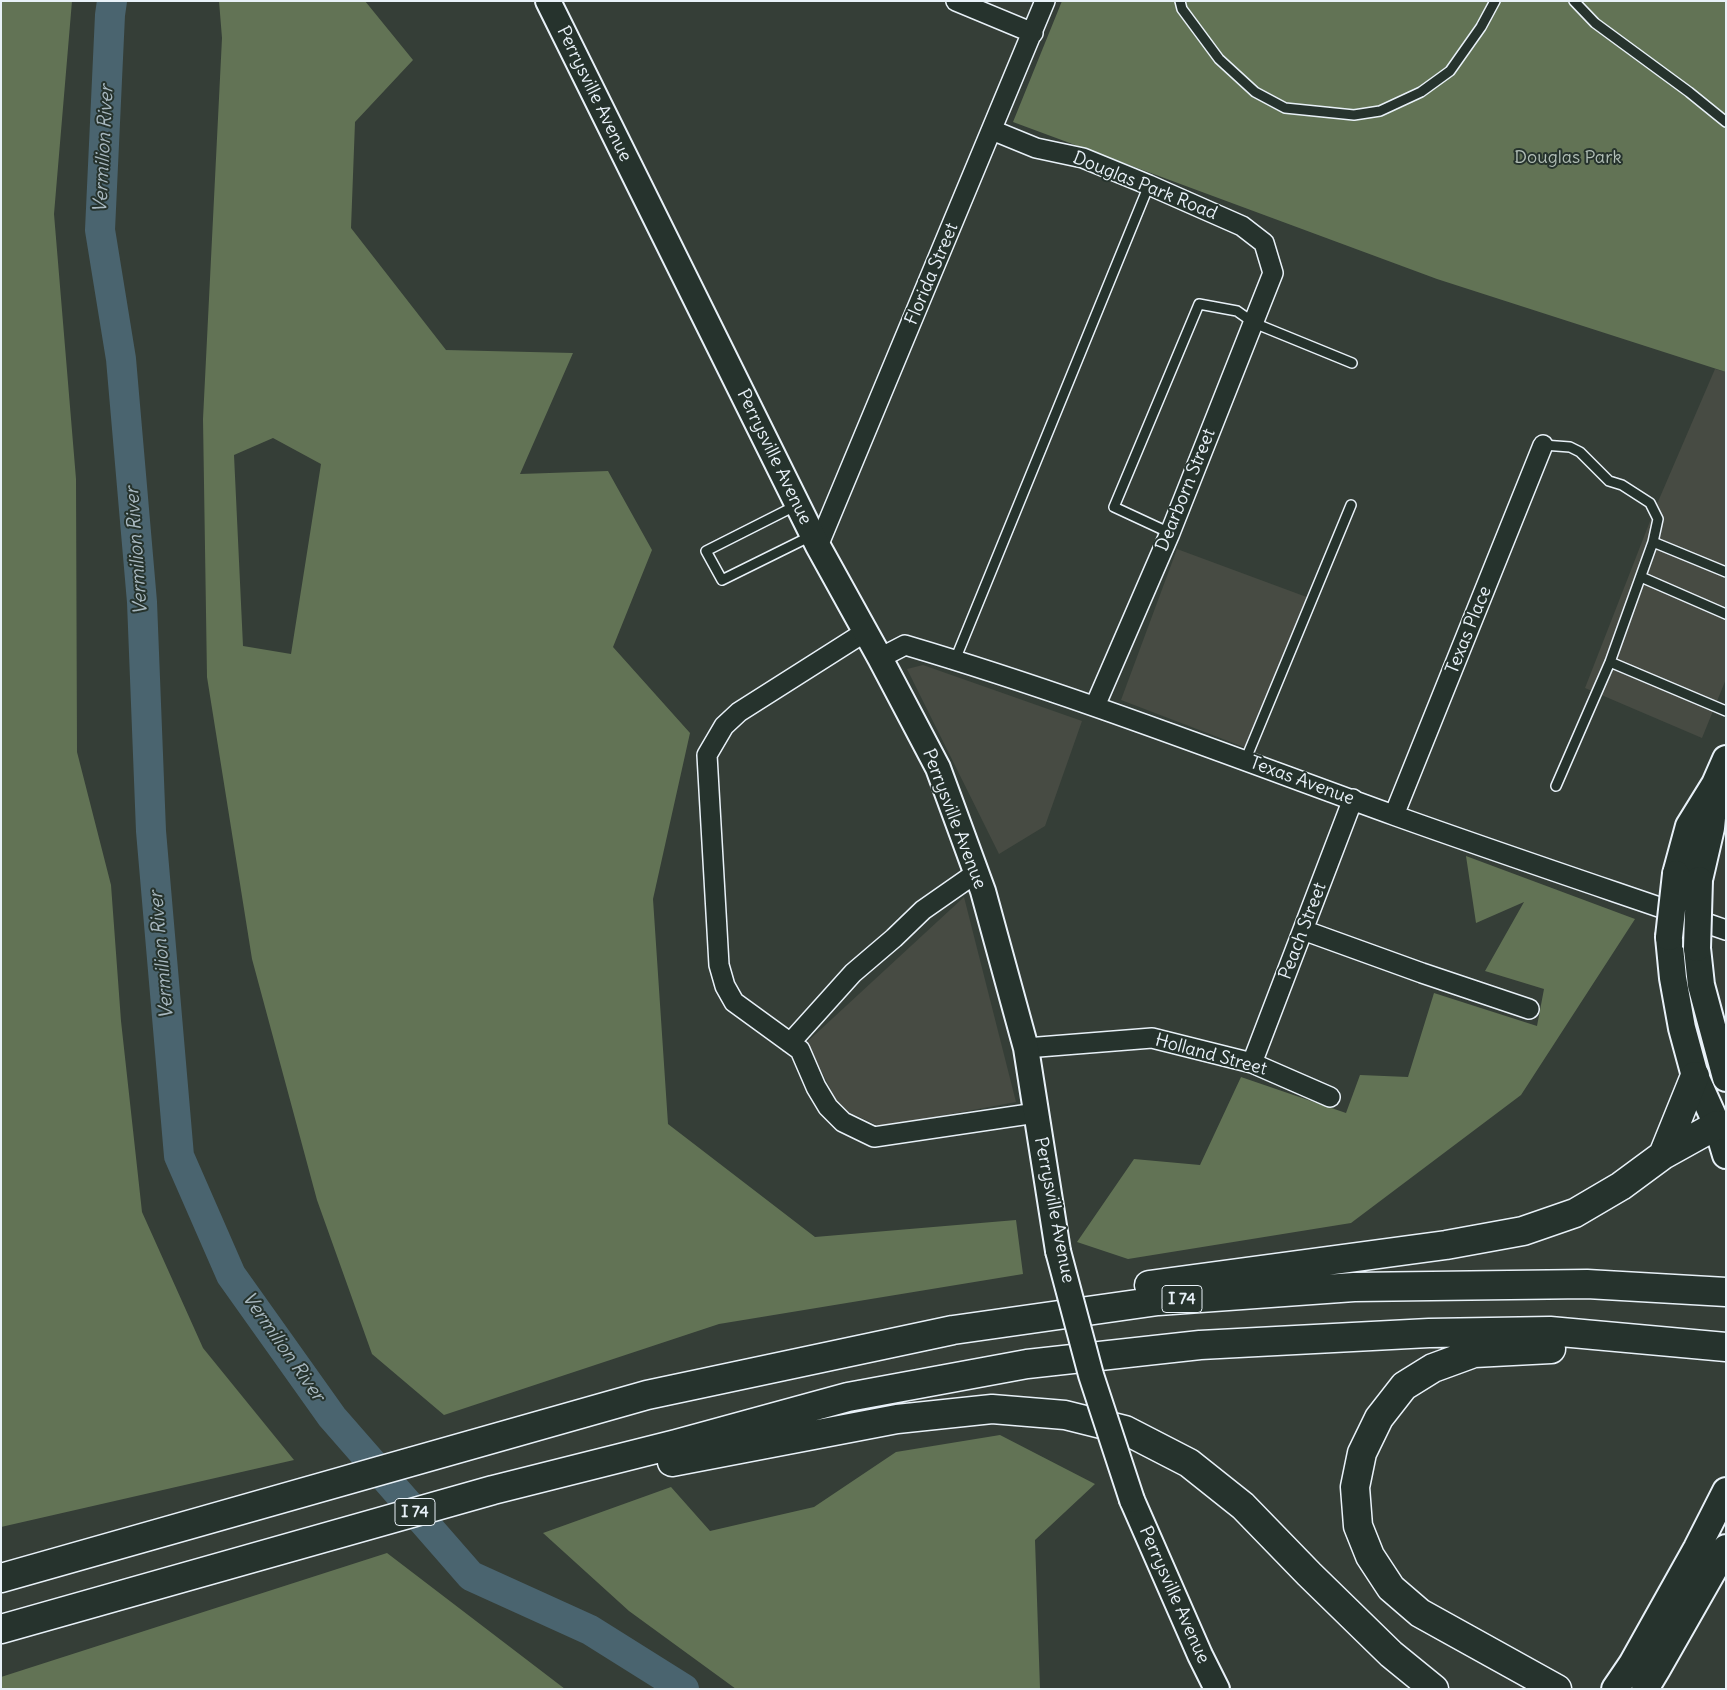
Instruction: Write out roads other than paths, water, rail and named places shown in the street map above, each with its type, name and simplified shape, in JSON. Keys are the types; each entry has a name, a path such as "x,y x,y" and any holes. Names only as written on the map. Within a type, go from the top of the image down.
{"highway":[{"path":"1663,1155 1695,1076"},
{"path":"647,1395 708,1369 862,1330 953,1312 1436,1246 1523,1231 1575,1213 1621,1186 1663,1155 1722,1125"},
{"name":"I 74","path":"1,1578 647,1395 953,1330 1158,1301 1354,1287 1587,1284 1726,1292"},
{"name":"I 74","path":"1,1630 493,1490 681,1452 848,1397 1027,1364 1200,1345 1429,1333 1550,1330 1726,1347"},
{"path":"1556,1689 1420,1613 1391,1588 1370,1556 1358,1526 1355,1487 1362,1453 1379,1418 1404,1386 1433,1368 1474,1353 1675,1342"},
{"path":"681,1452 896,1419 992,1409 1065,1416 1124,1430 1189,1463 1243,1506 1391,1654 1434,1689"}],"main road":[{"path":"1726,759 1720,786 1689,826 1687,877 1701,984 1726,1078"},
{"path":"1687,877 1669,938 1674,978 1682,1028 1695,1076 1722,1125 1726,1155"},
{"path":"1615,1689 1632,1664 1697,1548 1726,1491"},
{"path":"1645,1689 1726,1548"}],"street":[{"name":"Perrysville Avenue","path":"548,1 815,541 938,768 982,890 1026,1048 1058,1252 1091,1375 1132,1500 1200,1655 1217,1689"},
{"path":"956,1 1033,33"},
{"name":"Florida Street","path":"815,541 992,130 1045,1"},
{"name":"Douglas Park Road","path":"992,130 1036,148 1083,158 1242,226 1264,243 1273,272"},
{"name":"Dearborn Street","path":"1095,706 1170,533 1273,272"},
{"name":"Texas Place","path":"1394,815 1543,445"},
{"path":"865,632 739,712 724,726 707,754 719,965 725,986 734,1002 800,1050 816,1087 828,1107 844,1122 874,1137 1036,1113"},
{"name":"Texas Avenue","path":"880,658 905,645 955,660 1095,706 1394,815 1726,930"},
{"name":"Peach Street","path":"1252,1063 1353,799"},
{"path":"790,1043 853,973 924,910 976,873"},
{"path":"1303,930 1422,974 1529,1009"},
{"name":"Holland Street","path":"1026,1048 1152,1038 1252,1063 1330,1097"}],"lane":[{"path":"1180,1 1182,9 1219,59 1255,92 1285,108 1354,115 1380,111 1421,92 1450,71 1481,27 1495,1"},
{"path":"1574,1 1595,23 1689,92 1726,122"},
{"path":"955,660 1149,185"},
{"path":"1170,533 1114,508 1199,304 1237,311 1254,323 1352,363"},
{"path":"1543,445 1570,446 1580,452 1609,481 1622,486 1650,503 1658,519 1653,542 1610,662 1556,786"},
{"path":"798,505 706,551 722,580 815,541"},
{"path":"1245,760 1351,505"},
{"path":"1653,542 1726,572"},
{"path":"1641,577 1726,614"},
{"path":"1610,662 1726,710"}],"waterway":[{"name":"Vermilion River","path":"112,1 100,230 121,359 142,602 151,831 179,1156 231,1275 332,1417 471,1576 590,1630 684,1689"}],"park label":[{"name":"Douglas Park","path":"1568,158"}]}
